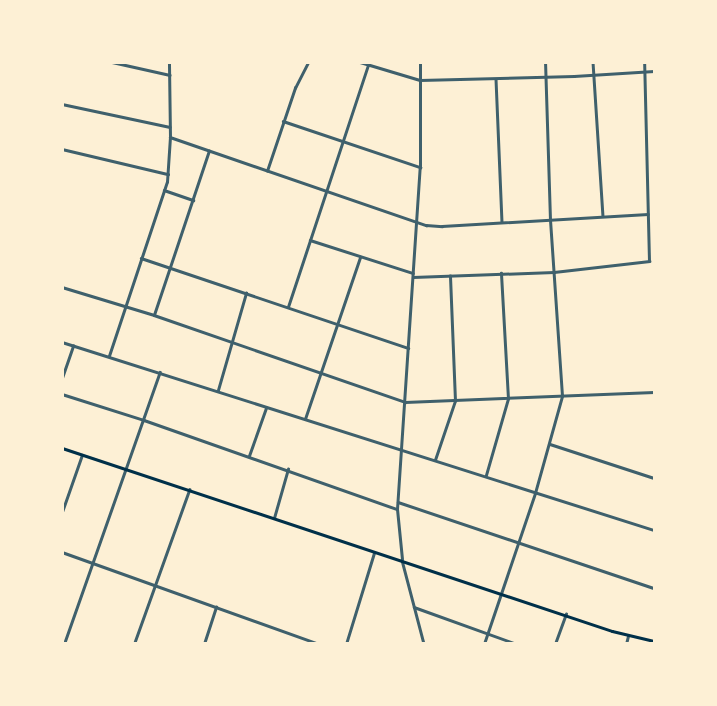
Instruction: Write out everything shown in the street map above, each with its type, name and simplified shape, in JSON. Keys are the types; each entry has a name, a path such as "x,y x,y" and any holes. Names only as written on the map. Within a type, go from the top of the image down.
{"main road":[{"path":"62,448 628,636 654,641"}],"street":[{"path":"112,62 170,74"},
{"path":"109,356 168,174 170,137 169,62"},
{"path":"267,171 295,88 308,62"},
{"path":"360,62 420,80 496,79 654,71"},
{"path":"420,62 420,167 398,508 402,560 424,644"},
{"path":"484,644 536,493 562,396 550,220 546,62"},
{"path":"593,62 603,216"},
{"path":"310,240 413,275 450,276 554,272 647,263 650,258 644,62"},
{"path":"288,307 369,64"},
{"path":"496,79 502,222"},
{"path":"62,104 170,127"},
{"path":"284,121 420,167"},
{"path":"170,137 416,222 442,226 648,214"},
{"path":"62,149 168,174"},
{"path":"154,315 209,151"},
{"path":"164,190 193,200"},
{"path":"305,419 360,257"},
{"path":"141,258 408,348"},
{"path":"486,475 508,399 501,273"},
{"path":"435,460 455,401 450,276"},
{"path":"62,288 154,315 404,402 654,392"},
{"path":"218,390 246,293"},
{"path":"62,342 218,390 266,408 486,475 536,493 654,530"},
{"path":"62,378 74,346"},
{"path":"64,644 160,372"},
{"path":"62,394 144,420 398,508"},
{"path":"249,456 266,408"},
{"path":"550,444 654,478"},
{"path":"62,512 82,454"},
{"path":"274,519 288,469"},
{"path":"134,644 189,490"},
{"path":"398,502 654,588"},
{"path":"62,552 319,644"},
{"path":"346,644 374,553"},
{"path":"204,644 216,607"},
{"path":"414,607 517,644"},
{"path":"555,644 566,614"},
{"path":"626,644 628,636"}]}
